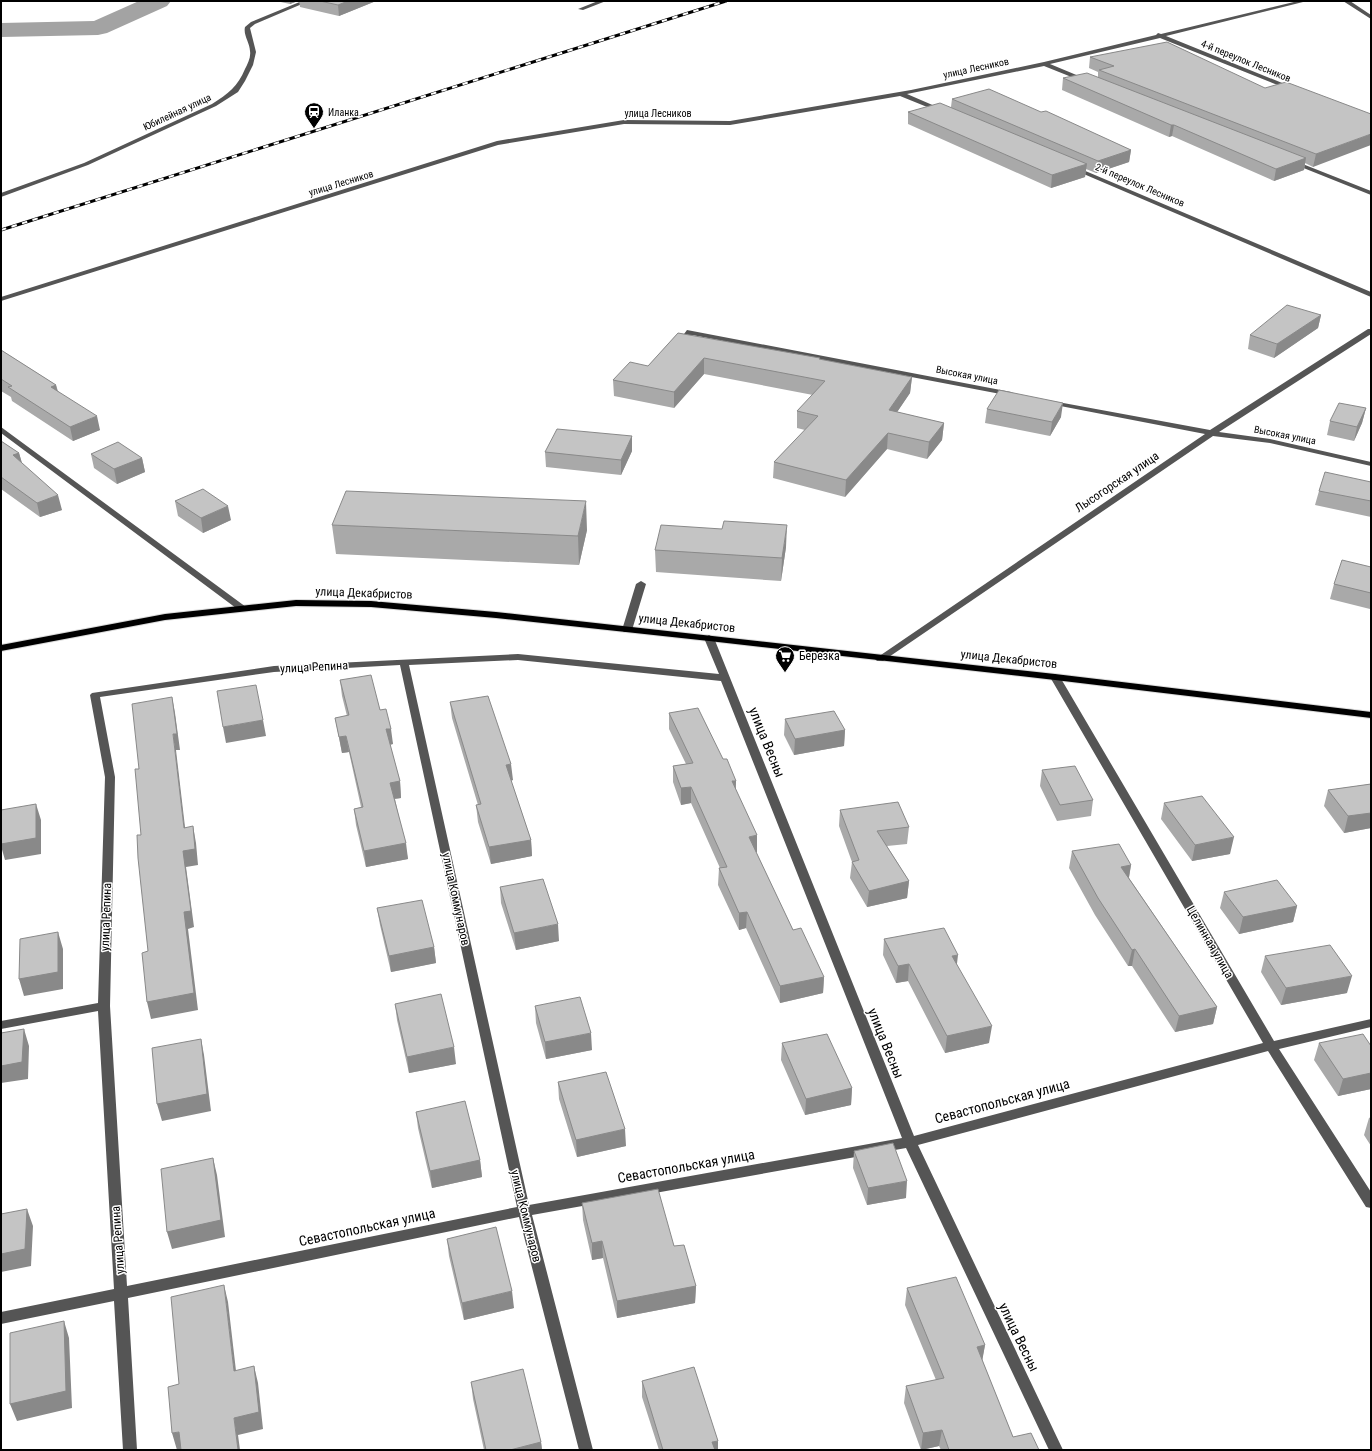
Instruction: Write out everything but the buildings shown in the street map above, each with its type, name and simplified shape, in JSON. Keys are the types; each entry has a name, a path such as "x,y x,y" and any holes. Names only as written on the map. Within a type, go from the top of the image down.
{"main road":[{"name":"улица Декабристов","path":"1,648 165,617 296,604 371,604 496,615 709,638 1056,677 1371,715"}],"street":[{"name":"Юбилейная улица","path":"1,195 86,164 214,105 231,95 242,85 251,63 253,52 247,35 247,28 253,23 306,1"},
{"path":"581,9 603,1"},
{"name":"улица Лесников","path":"1,299 497,143 624,122 730,123 901,94 1044,64 1304,1"},
{"path":"1346,1 1371,17"},
{"name":"4-й переулок Лесников","path":"1158,36 1298,91"},
{"path":"1044,64 1088,82"},
{"path":"901,94 945,113"},
{"path":"1289,161 1371,193"},
{"name":"2-й переулок Лесников","path":"1070,166 1371,295"},
{"name":"Лысогорская улица","path":"880,658 1212,433 1371,331"},
{"name":"Высокая улица","path":"682,342 690,332 1017,395"},
{"name":"Высокая улица","path":"1040,400 1212,433 1270,441 1371,464"},
{"path":"1,429 243,609"},
{"path":"627,630 641,584"},
{"name":"улица Весны","path":"709,638 910,1142 1056,1450"},
{"path":"404,662 518,657 725,678"},
{"name":"улица Репина","path":"130,1450 104,1006 110,777 95,695 274,669 404,662"},
{"name":"улица Коммунаров","path":"404,662 524,1211 586,1450"},
{"name":"Целинная улица","path":"1056,677 1271,1046 1371,1203"},
{"path":"1,1025 104,1006"},
{"name":"Севастопольская улица","path":"1,1318 524,1211 910,1142 1271,1046 1371,1023"}],"waterway":[{"name":"Иланка","path":"1,30 98,28 159,1"}],"railway":[{"path":"1,230 726,1"}],"place":[{"name":"Иланка","path":"314,129"},
{"name":"Березка","path":"785,673"}]}
